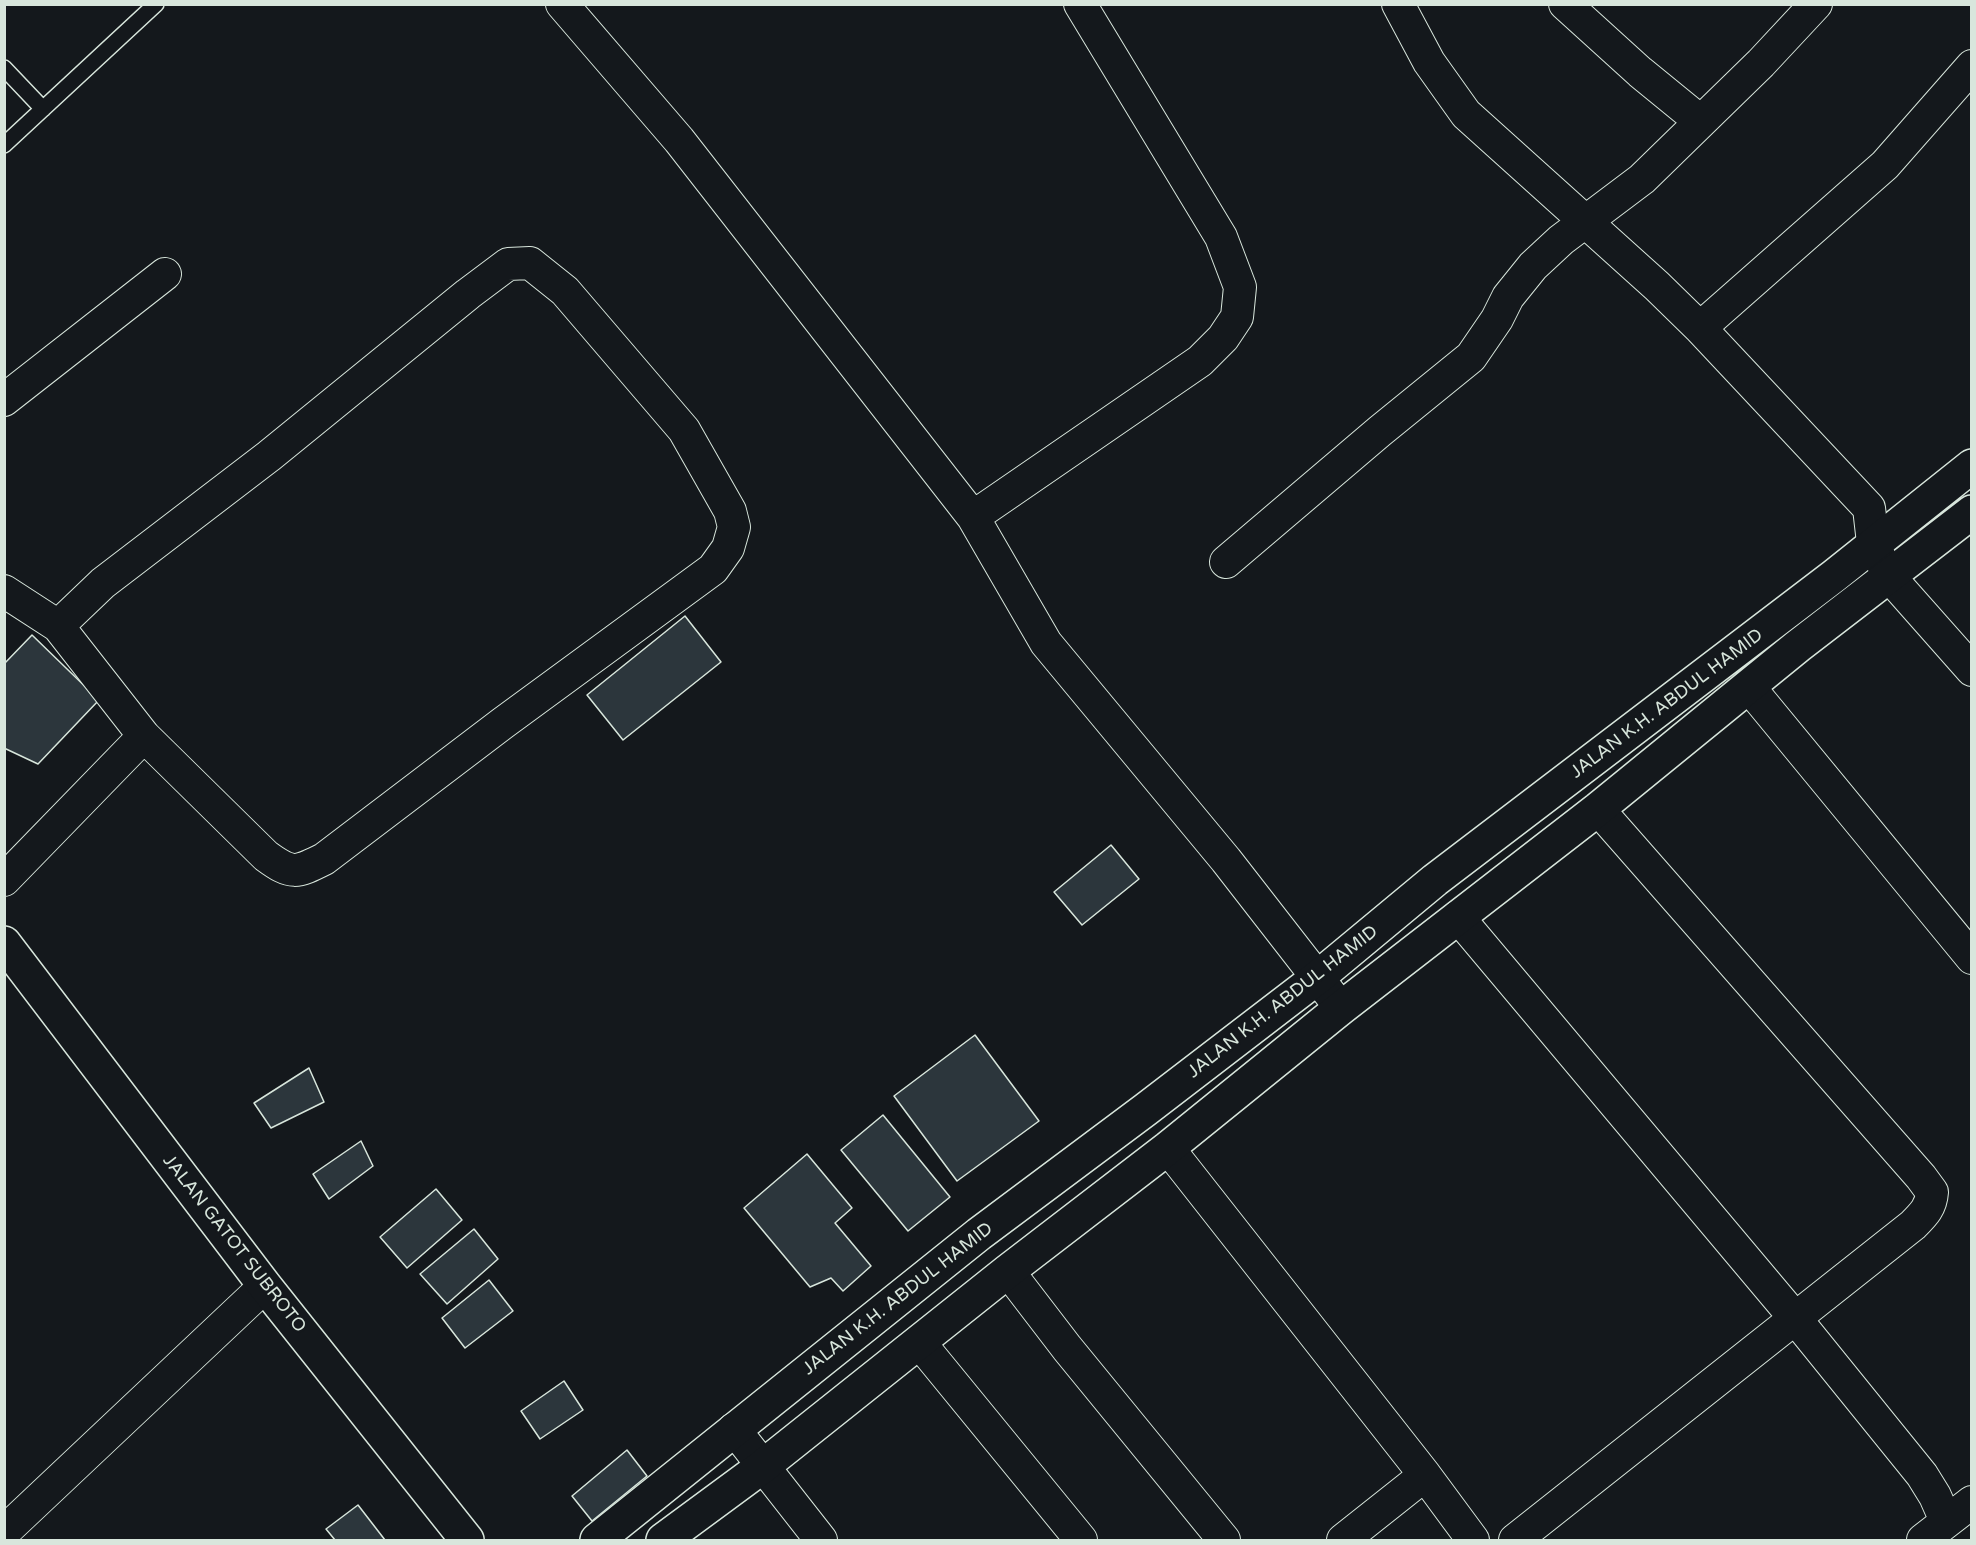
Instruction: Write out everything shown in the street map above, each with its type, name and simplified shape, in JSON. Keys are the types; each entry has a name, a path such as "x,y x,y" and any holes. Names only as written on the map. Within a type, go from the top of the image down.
{"highway":[{"name":"JALAN K.H. ABDUL HAMID","path":"597,1540 979,1234 1317,978 1435,880 1834,576 1971,466"},
{"name":"JALAN K.H. ABDUL HAMID","path":"663,1540 762,1467 1008,1271 1168,1148 1341,1008 1599,809 1798,646 1971,512"},
{"name":"JALAN GATOT SUBROTO","path":"4,943 264,1286 467,1540"}],"street":[{"path":"562,4 679,140 973,517 1046,643 1226,860 1341,1008"},
{"path":"973,517 1200,361 1223,338 1237,317 1240,287 1221,237 1080,4"},
{"path":"1398,4 1429,62 1466,114 1657,286 1700,328 1869,508 1873,543 1888,575 1971,670"},
{"path":"1565,4 1640,72 1700,121"},
{"path":"1226,562 1470,357 1497,319 1508,297 1533,266 1561,240 1642,179 1761,63 1816,4"},
{"path":"1700,328 1885,165 1971,66"},
{"path":"4,591 58,626 144,736 266,856 285,870 303,870 324,859 503,723 713,569 728,548 734,527 730,511 684,430 565,291 530,263 508,264 269,456 103,583 58,626"},
{"path":"4,400 165,274"},
{"path":"1749,687 1971,958"},
{"path":"4,880 144,736"},
{"path":"1515,1540 1913,1225 1932,1202 1932,1192 1599,809"},
{"path":"1458,917 1795,1318 1922,1475 1935,1531 1971,1502"},
{"path":"1168,1148 1425,1475 1473,1540"},
{"path":"1008,1271 1067,1348 1224,1540"},
{"path":"4,1532 264,1286"},
{"path":"919,1342 1081,1540"},
{"path":"734,1429 821,1540"},
{"path":"1344,1540 1425,1475"}],"lane":[{"path":"4,145 156,4"},
{"path":"4,68 43,109"}],"building":[{"path":"685,616 721,662 623,740 587,695"},
{"path":"32,635 99,700 38,764 4,748 4,664"},
{"path":"1111,845 1139,879 1082,925 1054,892"},
{"path":"975,1035 1039,1121 957,1181 894,1096"},
{"path":"309,1068 324,1102 271,1128 254,1103"},
{"path":"883,1115 950,1197 908,1231 841,1150"},
{"path":"361,1141 373,1166 329,1199 313,1174"},
{"path":"807,1154 852,1208 835,1223 871,1266 843,1291 831,1278 810,1287 744,1208"},
{"path":"436,1189 462,1220 407,1268 380,1237"},
{"path":"474,1229 498,1259 447,1304 420,1274"},
{"path":"489,1280 513,1311 465,1348 442,1318"},
{"path":"564,1381 583,1410 540,1439 521,1411"},
{"path":"627,1450 647,1476 592,1521 572,1496"},
{"path":"358,1505 385,1540 335,1540 326,1529"}]}
